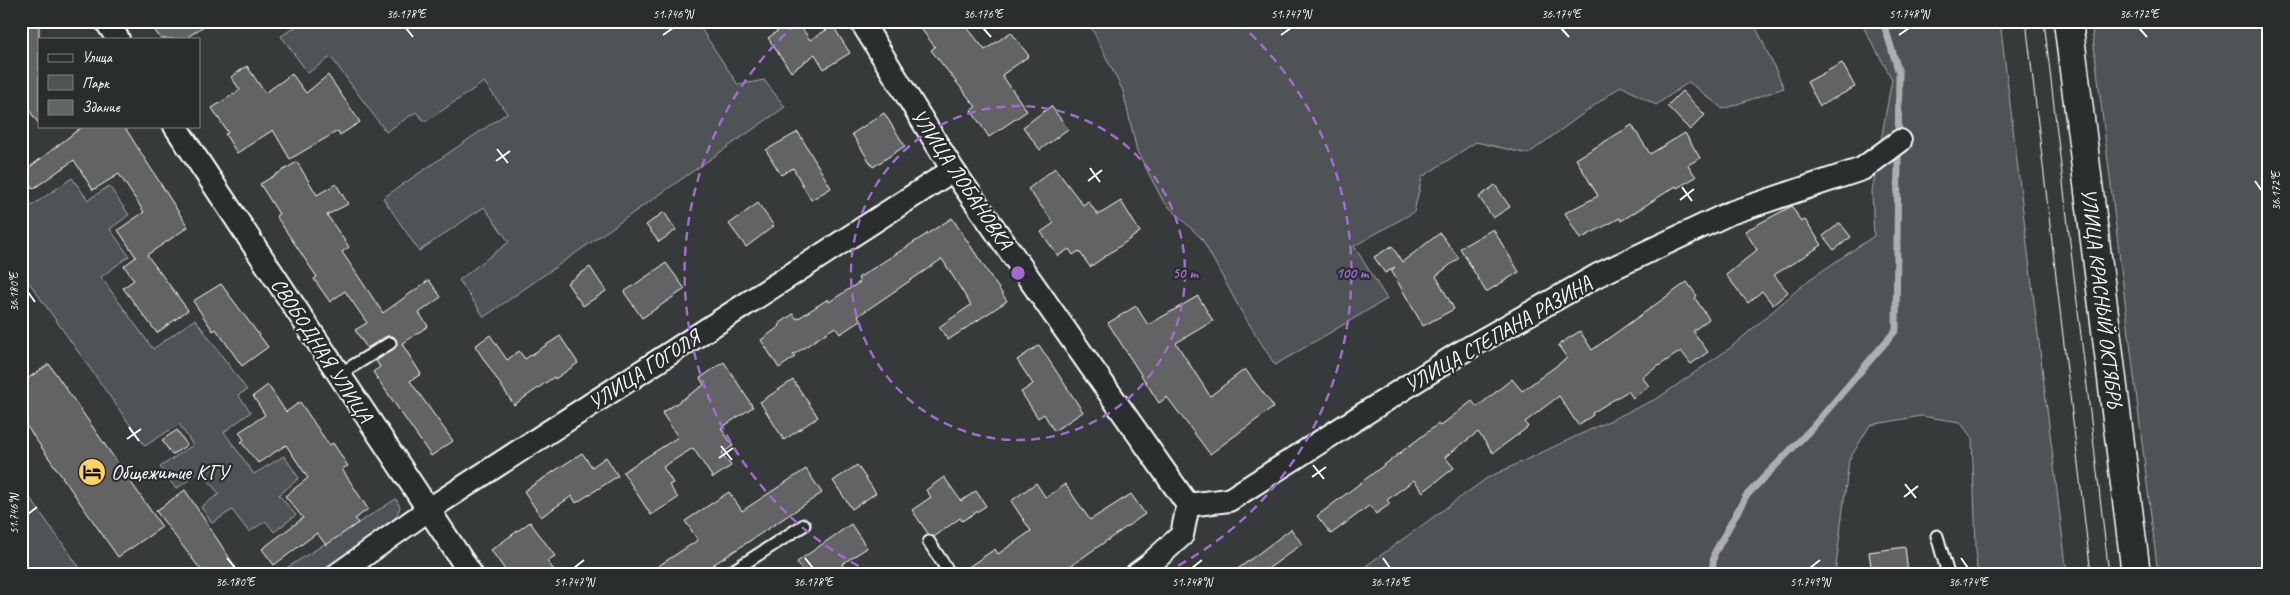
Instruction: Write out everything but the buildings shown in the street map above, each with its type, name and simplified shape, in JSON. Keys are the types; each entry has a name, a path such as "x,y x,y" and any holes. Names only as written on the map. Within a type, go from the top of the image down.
{"main road":[{"name":"УЛИЦА КРАСНЫЙ ОКТЯБРЬ","path":"2068,21 2136,574"}],"street":[{"path":"106,21 117,38"},
{"name":"УЛИЦА ЛОБАНОВКА","path":"862,21 953,170 1188,505"},
{"name":"СВОБОДНАЯ УЛИЦА","path":"176,128 471,574"},
{"name":"УЛИЦА СТЕПАНА РАЗИНА","path":"1188,505 1229,500 1458,354 1598,275 1730,213 1862,169 1900,141"},
{"name":"УЛИЦА ГОГОЛЯ","path":"338,574 428,510 953,170"},
{"path":"1137,574 1182,535 1188,505"}],"lane":[{"path":"338,375 390,343"},
{"path":"728,574 804,526"},
{"path":"1937,536 1948,574"},
{"path":"929,542 950,574"}],"green space":[{"path":"305,21 696,21 738,85 764,80 785,107 484,317 459,280 509,242 484,207 419,251 383,198 507,113 484,82 425,122 416,112 386,132 331,57 308,73 281,36"},
{"path":"1088,21 1753,21 1784,88 1723,109 1689,82 1656,105 1621,86 1528,154 1476,142 1422,177 1414,212 1354,246 1387,299 1275,365 1241,311 1202,239 1163,201 1137,151 1123,91"},
{"path":"1860,21 2000,21 2067,574 1977,574 1972,438 1960,422 1921,416 1870,425 1849,460 1835,574 1355,574 1487,478 1658,398 1730,348 1810,279 1874,236 1872,191 1892,79"},
{"path":"2091,21 2269,21 2269,574 2158,574"},
{"path":"72,178 88,200 109,186 129,215 110,229 129,256 101,277 153,349 195,319 247,390 238,395 251,412 224,432 254,474 284,456 299,478 279,495 296,515 274,532 266,521 249,532 232,510 212,523 201,507 219,494 201,471 176,489 160,467 193,445 179,424 145,446 21,271 21,213"},
{"path":"21,485 84,574 21,574"},
{"path":"396,499 400,507 395,520 383,533 320,574 277,574"}],"waterway":[{"path":"1712,574 1714,554 1746,496 1811,429 1896,330 1899,73 1883,21"}],"tram line":[{"path":"2026,21 2091,574"},
{"path":"2044,21 2109,574"}],"place":[{"name":"Общежитие КГУ","path":"92,472"}]}
